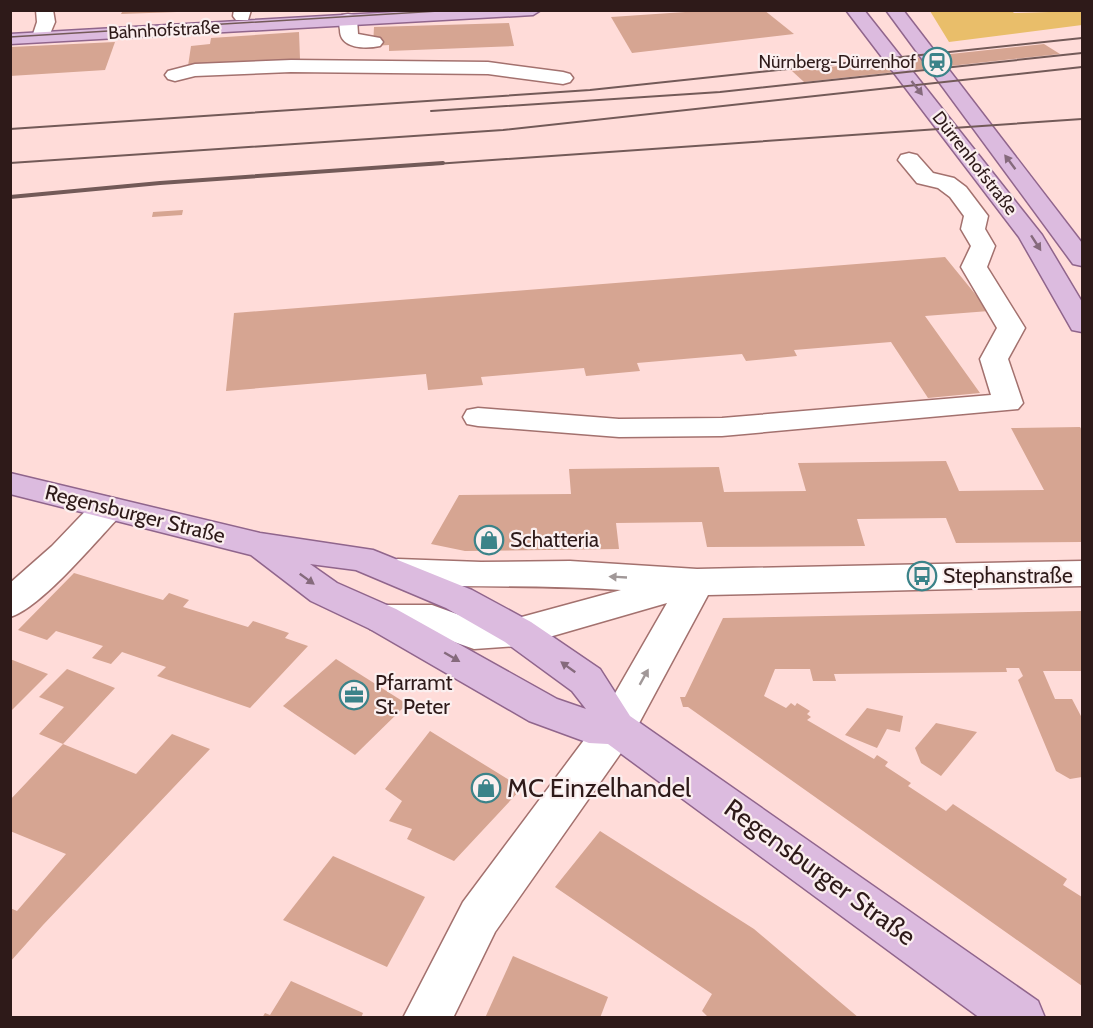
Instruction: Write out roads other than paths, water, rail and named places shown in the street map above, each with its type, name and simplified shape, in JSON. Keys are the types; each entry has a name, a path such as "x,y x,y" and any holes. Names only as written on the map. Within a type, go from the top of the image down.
{"main road":[{"name":"Bahnhofstraße","path":"10,39 43,24 533,10"},
{"name":"Dürrenhofstraße","path":"854,10 1030,235 1083,324"},
{"name":"Dürrenhofstraße","path":"877,10 912,34"},
{"name":"Dürrenhofstraße","path":"894,10 1083,259"},
{"name":"Bahnhofstraße","path":"10,28 43,24 243,13 343,15"},
{"name":"Regensburger Straße","path":"10,483 260,545 361,559 398,572 459,599 518,632 586,680 600,699 616,728 1021,1017"},
{"name":"Regensburger Straße","path":"260,545 324,592 383,619 543,710 588,727 616,728"}],"street":[{"path":"343,15 349,37 360,42 374,42"},
{"path":"175,75 195,70 291,66 488,68 563,78"},
{"path":"478,417 619,428 722,427 1008,403 994,359 1011,328 974,267 983,246 973,229 976,216 958,192 946,183 925,178 909,160"},
{"path":"10,604 64,555 108,508"},
{"path":"398,572 481,575 570,574 697,582 1083,573"},
{"path":"518,632 697,582"},
{"path":"427,1017 479,917 616,728 697,582"},
{"name":"Regensburger Straße","path":"383,619 432,619 474,635 518,632"}],"tram line":[{"path":"10,37 455,10"}],"railway":[{"path":"10,129 590,90 1082,38"},
{"path":"431,111 720,92 1082,53"},
{"path":"10,163 503,130 1082,67"},
{"path":"421,165 1082,119"},
{"path":"10,197 160,183 443,163"}],"place":[{"name":"Nürnberg-Dürrenhof","path":"937,62"},
{"name":"Schatteria","path":"489,540"},
{"name":"Stephanstraße","path":"922,576"},
{"name":"Pfarramt St. Peter","path":"354,695"},
{"name":"MC Einzelhandel","path":"486,788"}]}
